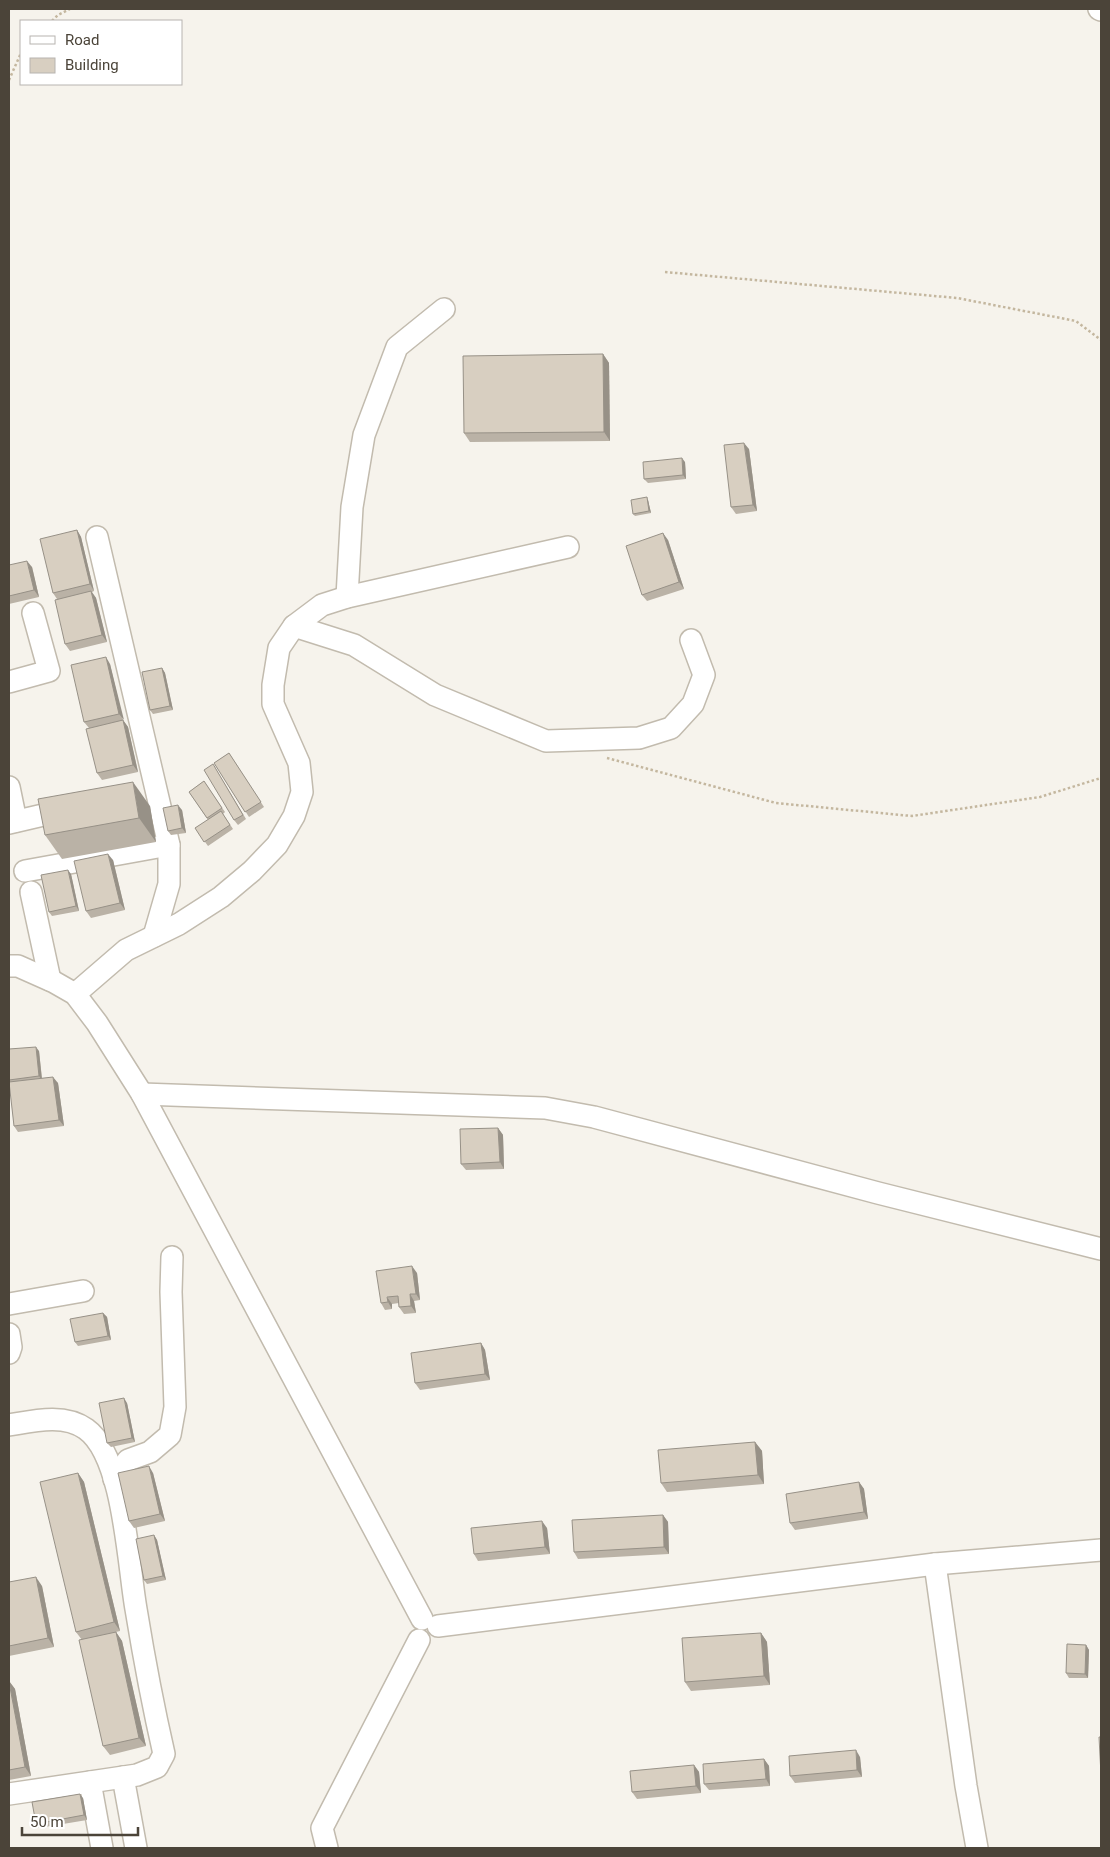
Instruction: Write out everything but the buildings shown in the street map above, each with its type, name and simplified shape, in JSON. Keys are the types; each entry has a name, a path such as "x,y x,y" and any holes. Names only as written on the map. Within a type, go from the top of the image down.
{"street":[{"path":"347,597 352,507 364,435 397,347 444,309"},
{"path":"97,537 148,791 169,845 169,884 154,936"},
{"path":"76,994 126,950 179,924 221,897 252,871 277,845 294,816 302,792 299,763 273,704 273,685 279,648 294,626 322,605 347,597 568,547"},
{"path":"9,682 49,672 33,613"},
{"path":"294,626 354,645 435,695 546,741 639,738 672,728 693,704 704,675 692,640"},
{"path":"9,787 12,822 83,805"},
{"path":"25,871 169,845"},
{"path":"31,892 50,980"},
{"path":"9,966 18,966 76,994 97,1023 142,1094 430,1623"},
{"path":"142,1094 545,1108 594,1117 878,1194 1101,1250"},
{"path":"114,1479 128,1460 150,1452 170,1435 175,1408 171,1292 172,1257"},
{"path":"9,1302 83,1291"},
{"path":"9,1334 11,1347 9,1353"},
{"path":"9,1426 29,1422 66,1420 87,1429 104,1450 119,1495 135,1607 164,1754 157,1767 137,1775 9,1794"},
{"path":"327,1848 322,1828 419,1640 415,1635 414,1629 417,1623 935,1564 1101,1550"},
{"path":"935,1564 966,1786 977,1848"},
{"path":"123,1777 136,1848"},
{"path":"90,1782 102,1848"}],"path":[{"path":"53,20 70,9"},
{"path":"9,80 20,55"},
{"path":"665,272 958,298 1076,321 1101,340"},
{"path":"600,756 776,804 912,816 1040,797 1101,778"}]}
